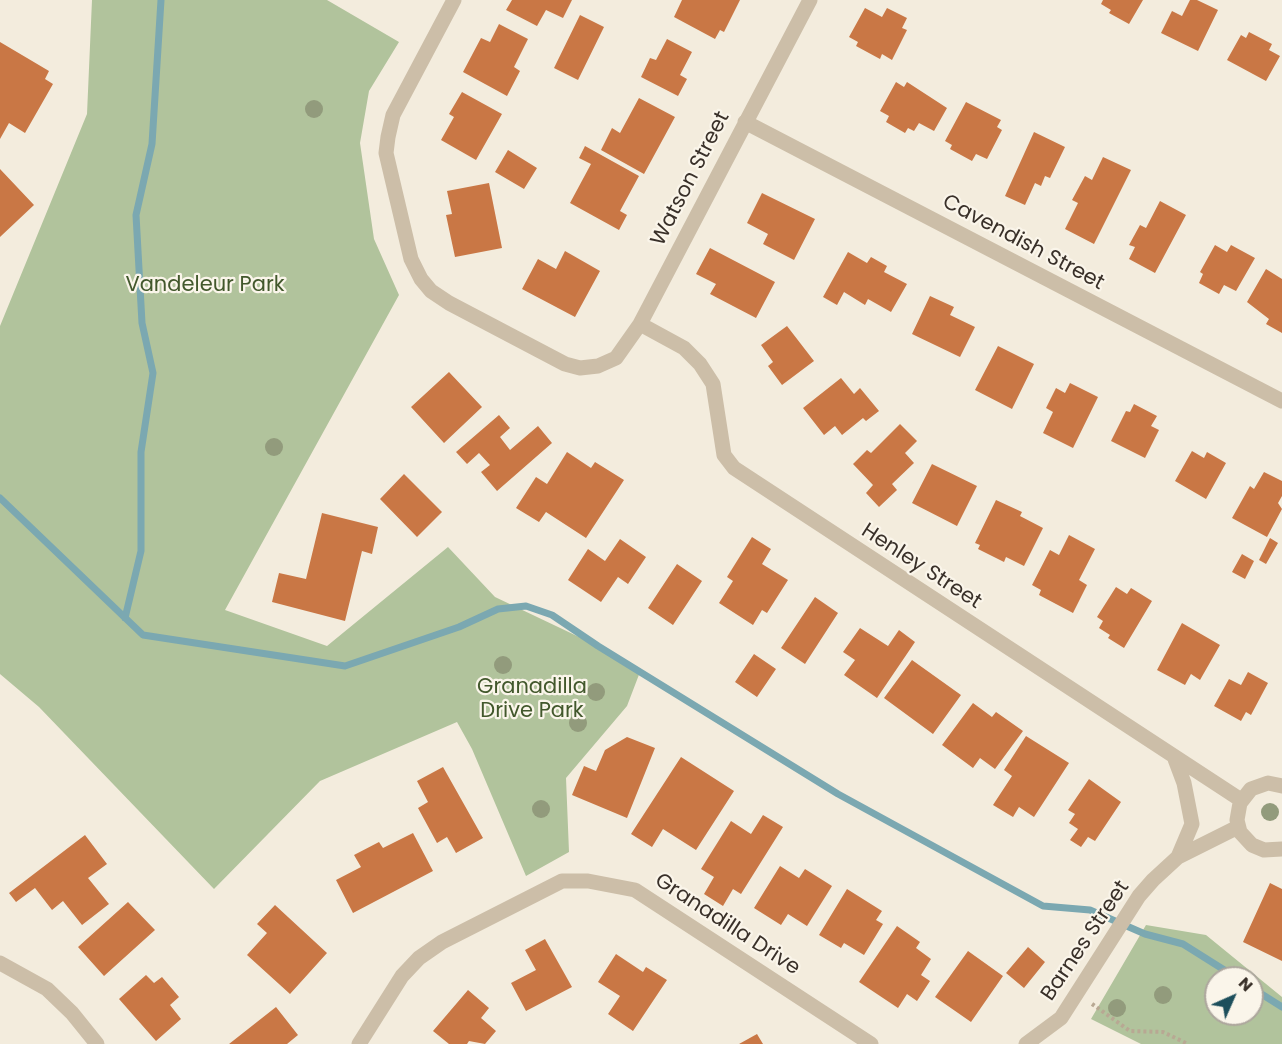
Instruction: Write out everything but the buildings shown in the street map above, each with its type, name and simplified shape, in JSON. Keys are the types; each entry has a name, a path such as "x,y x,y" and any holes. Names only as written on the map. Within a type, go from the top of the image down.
{"street":[{"name":"Watson Street","path":"454,0 393,115 386,153 411,259 430,291 565,364 580,368 598,366 616,358 640,324 810,0"},
{"name":"Cavendish Street","path":"745,122 1282,401"},
{"name":"Henley Street","path":"640,324 684,348 700,364 713,384 724,455 734,468 1175,759 1241,800"},
{"name":"Barnes Street","path":"1175,759 1184,783 1192,824 1178,857"},
{"path":"1282,786 1268,783 1256,786 1241,800 1237,814 1238,827 1247,842 1258,848 1282,849"},
{"name":"Barnes Street","path":"1026,1044 1061,1018 1139,896 1178,857 1238,827"},
{"name":"Granadilla Drive","path":"359,1044 402,976 419,958 442,942 562,881 588,881 635,890 871,1044"},
{"path":"0,963 47,989 72,1013 97,1044"}],"path":[{"path":"1075,997 1097,1007 1130,1031 1163,1032 1188,1044"}],"green space":[{"name":"Vandeleur Park","path":"92,0 327,0 399,42 369,91 360,143 374,239 399,295 225,610 327,646 448,547 495,597 598,646 640,672 627,706 566,778 569,852 526,876 472,749 457,722 320,781 214,889 39,707 0,674 0,326 87,114"},
{"path":"1146,925 1206,935 1244,966 1204,966 1204,1026 1264,1026 1264,982 1282,997 1282,1044 1141,1044 1091,1019"}],"waterway":[{"path":"125,618 141,551 141,452 153,373 142,323 136,215 152,144 161,0"},
{"path":"0,498 143,635 345,666 459,627 498,609 526,606 552,615 598,646 838,794 1043,906 1090,910 1145,934 1183,944 1218,966"},
{"path":"1264,996 1282,1007"}],"park label":[{"name":"Granadilla Drive Park","path":"532,700"}]}
